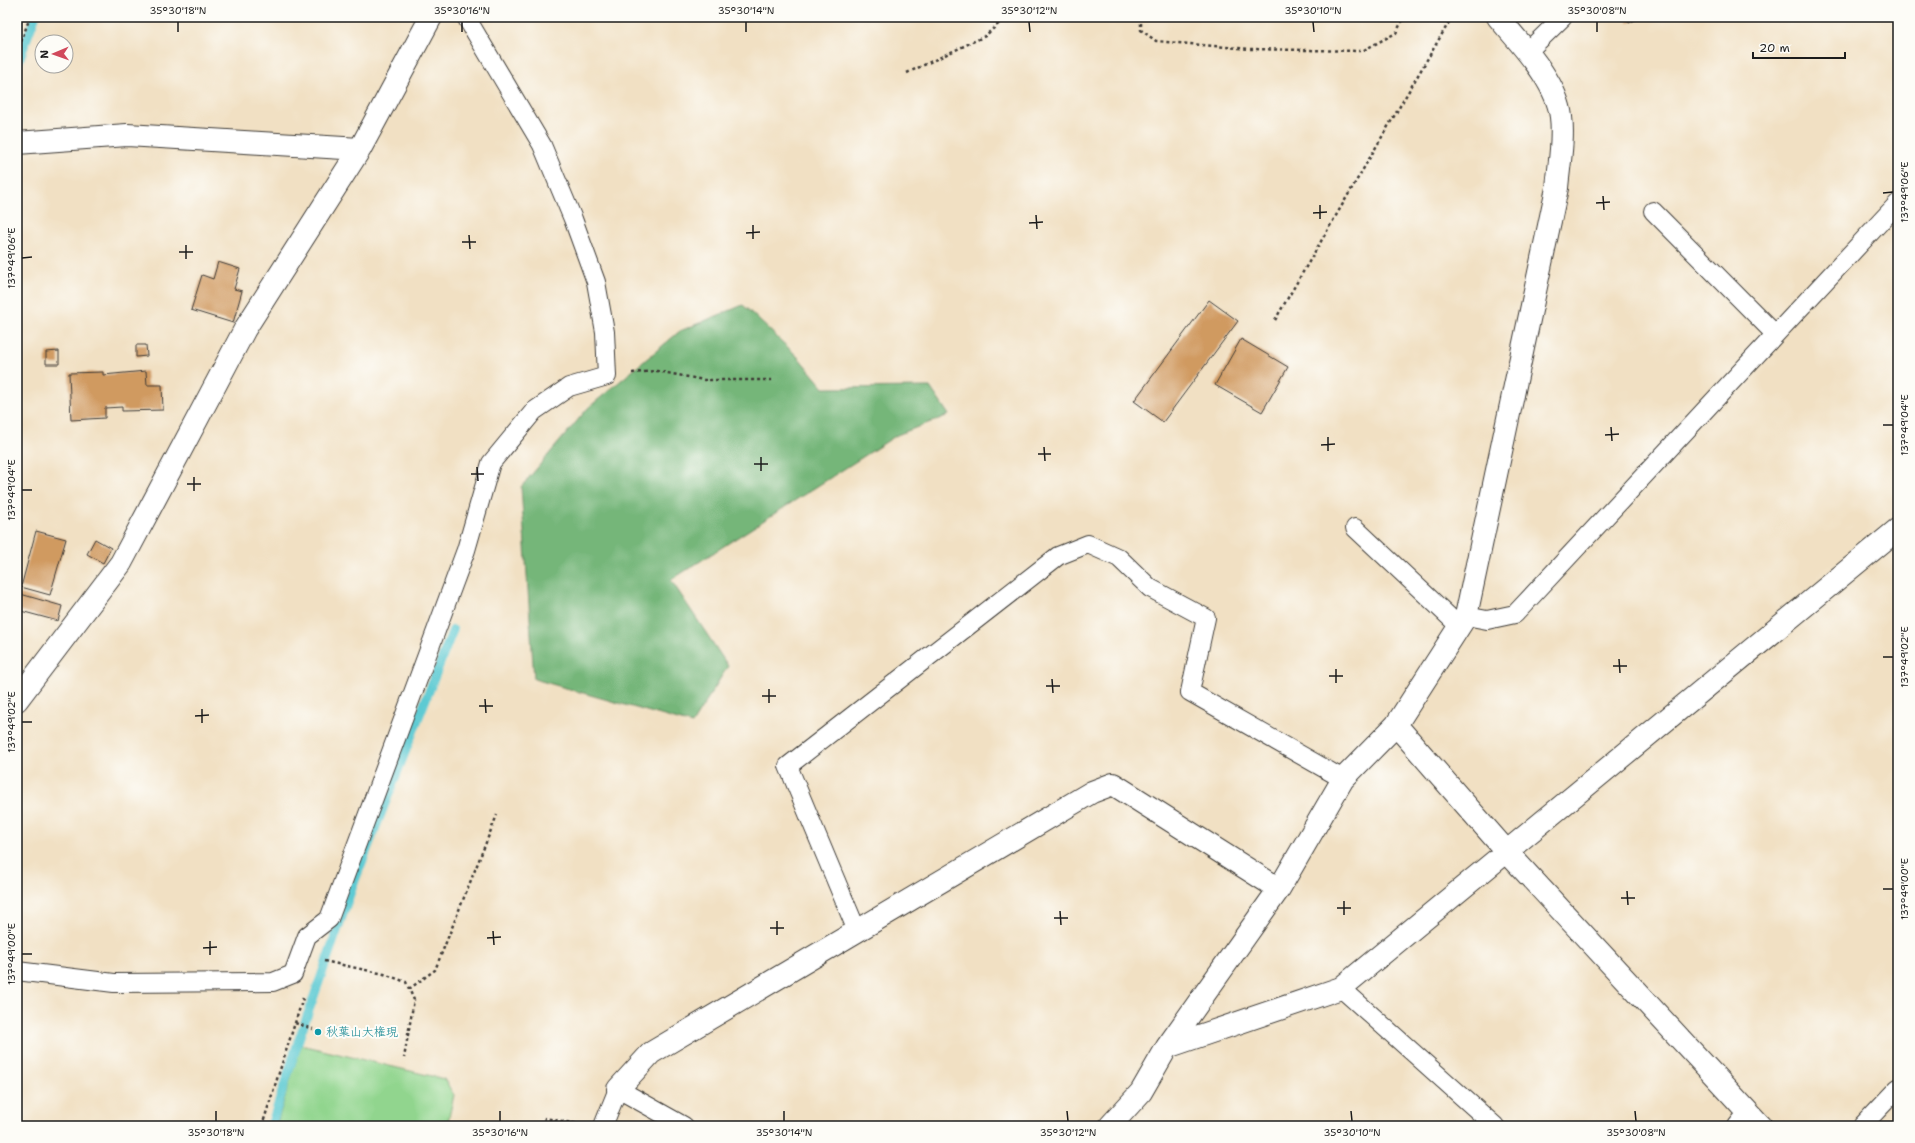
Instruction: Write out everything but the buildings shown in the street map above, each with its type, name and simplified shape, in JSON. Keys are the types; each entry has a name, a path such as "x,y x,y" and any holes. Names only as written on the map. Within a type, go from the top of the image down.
{"street":[{"path":"17,700 121,563 245,329 360,149 431,17"},
{"path":"1110,1126 1141,1092 1167,1047 1279,889 1343,779 1396,725 1435,667 1463,621 1545,251 1557,188 1562,144 1561,117 1556,99 1549,83 1527,52 1498,17"},
{"path":"17,143 127,135 360,149"},
{"path":"1167,1047 1341,988 1898,529"},
{"path":"1396,725 1507,852 1748,1121"},
{"path":"618,1089 651,1053 1092,792 1113,784 1279,889"}],"lane":[{"path":"17,972 114,983 273,982 293,974 307,936 329,919 466,550 491,463 534,410 569,387 607,376 605,332 596,282 573,220 542,145 466,17"},
{"path":"1527,52 1563,17"},
{"path":"1355,528 1463,621 1487,620 1515,614 1898,203"},
{"path":"1653,211 1775,334"},
{"path":"858,931 788,766 1058,556 1088,544 1119,558 1150,588 1206,618 1190,692 1343,779"},
{"path":"1341,988 1495,1126"},
{"path":"1862,1126 1898,1088"},
{"path":"603,1126 618,1089 684,1126"}],"path":[{"path":"17,53 30,17"},
{"path":"907,73 985,36 1006,17"},
{"path":"1140,17 1141,30 1156,41 1250,49 1362,51 1396,33 1404,17"},
{"path":"1275,320 1452,17"},
{"path":"607,376 656,371 704,380 773,380"},
{"path":"409,989 435,970 497,814"},
{"path":"322,961 339,966 384,974 406,982 414,1000 404,1058"},
{"path":"262,1126 304,995"},
{"path":"295,1023 313,1029"},
{"path":"543,1126 545,1118 582,1125"}],"green space":[{"path":"743,305 798,357 824,388 930,387 949,415 897,435 671,580 728,666 692,724 534,679 521,487 588,408 680,331"},
{"path":"301,1045 444,1079 454,1095 447,1126 276,1126"}],"waterway":[{"path":"17,22 19,17"},
{"path":"17,66 35,17"},
{"path":"271,1126 300,1036 354,883 453,630"}],"place":[{"name":"秋葉山大権現","path":"318,1032"}]}
